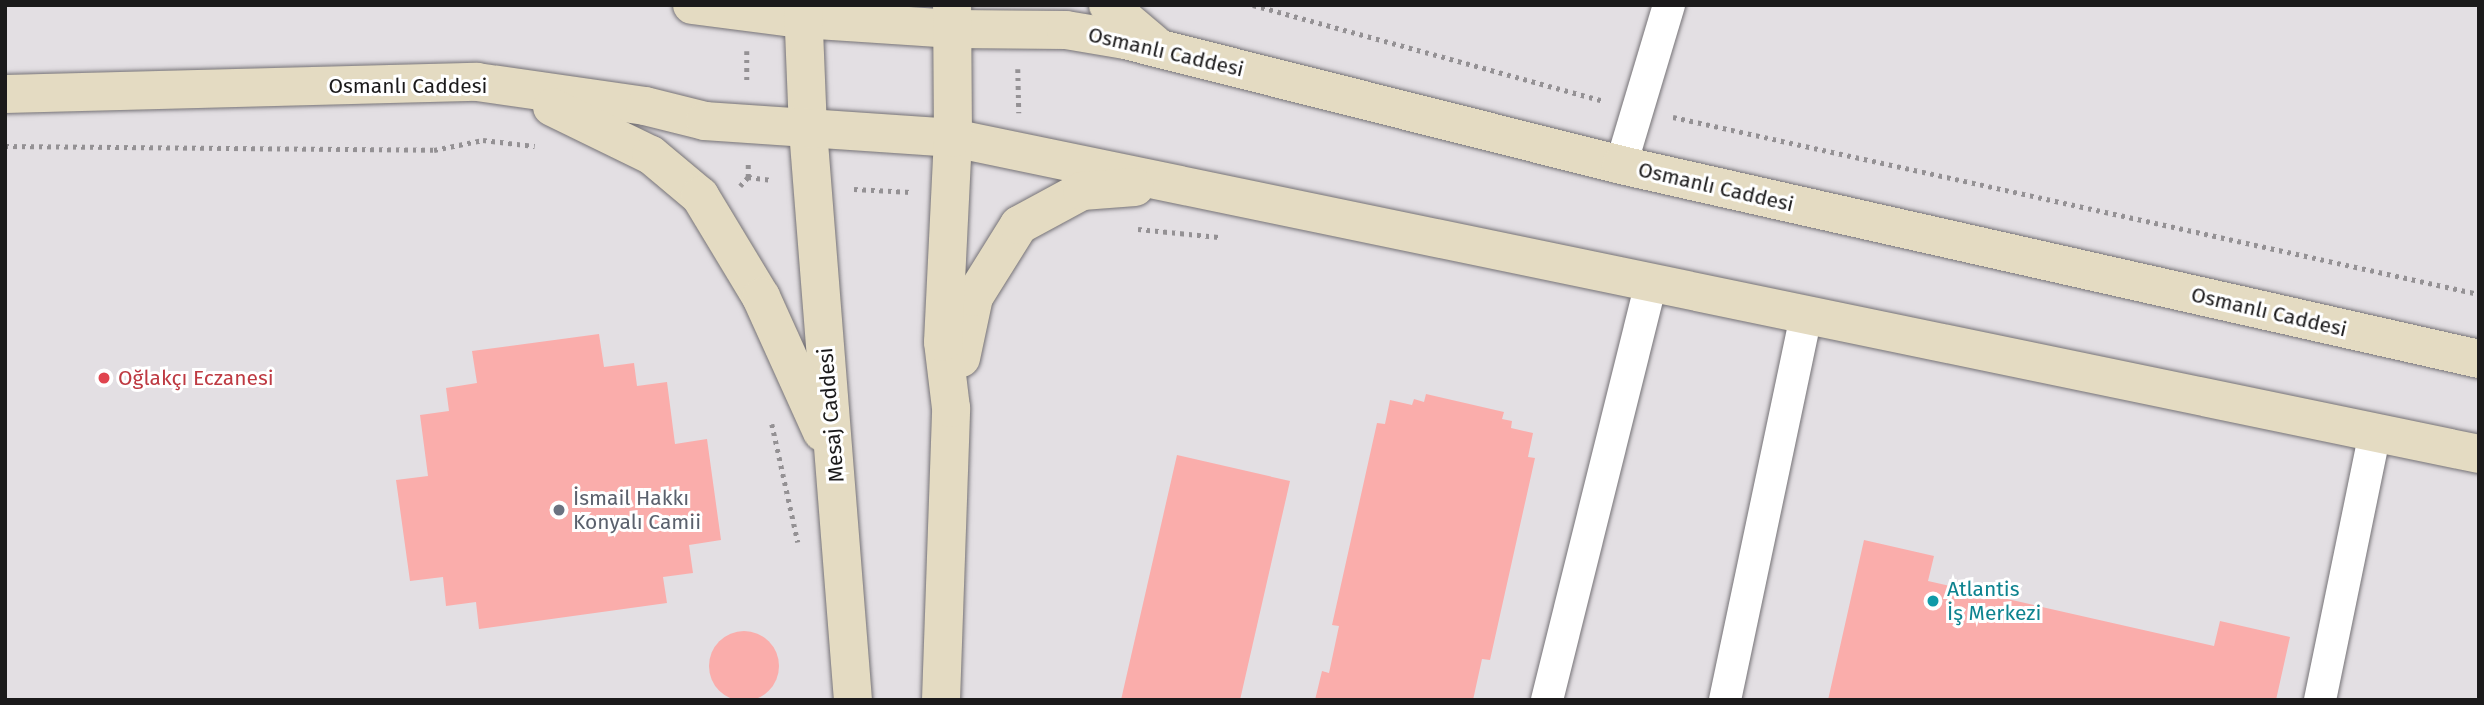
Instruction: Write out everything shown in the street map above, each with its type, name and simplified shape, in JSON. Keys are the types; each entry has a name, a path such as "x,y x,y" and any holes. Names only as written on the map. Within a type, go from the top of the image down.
{"street":[{"path":"692,5 803,12"},
{"path":"1108,5 1158,48"},
{"path":"1622,165 1669,5"},
{"name":"Osmanlı Caddesi","path":"803,12 953,17 1015,29 1066,30 1158,48 1622,165 2479,359"},
{"name":"Mesaj Caddesi","path":"803,12 808,130 853,700"},
{"path":"941,700 951,408 943,342 953,138 953,17"},
{"path":"477,82 597,126 651,155 700,195 761,297 834,458"},
{"name":"Osmanlı Caddesi","path":"5,94 477,82 645,106 705,121 953,138"},
{"path":"953,138 2479,454"},
{"path":"951,408 974,296 1019,225 1082,191 1182,184"},
{"path":"1547,700 1651,282"},
{"path":"1725,700 1806,315"},
{"path":"2320,700 2375,431"}],"path":[{"path":"1253,5 1543,87 2479,294"},
{"path":"1015,29 1018,150"},
{"path":"5,146 433,150 483,140 543,146"},
{"path":"748,177 876,192 951,191"},
{"path":"769,412 798,545"}],"building":[{"name":"İsmail Hakkı Konyalı Camii","path":"599,334 604,367 634,363 637,386 667,382 675,444 707,439 721,540 689,545 693,573 663,577 667,603 479,629 476,602 446,606 443,577 410,581 396,480 428,476 420,415 449,411 446,388 477,383 472,351"},
{"path":"1426,394 1504,412 1502,419 1512,421 1511,428 1533,433 1528,457 1535,458 1490,660 1482,659 1473,700 1315,700 1322,671 1329,673 1339,626 1332,625 1377,423 1385,424 1390,400 1412,405 1414,399 1424,402"},
{"path":"1177,455 1290,481 1240,700 1121,700"},
{"name":"Atlantis İş Merkezi","path":"1864,540 1934,556 1928,581 2214,646 2220,621 2290,637 2276,700 1828,700"},
{"path":"744,631 769,641 779,666 769,691 744,701 719,691 709,666 719,641"}],"place":[{"name":"Oğlakçı Eczanesi","path":"104,378"},
{"name":"İsmail Hakkı Konyalı Camii","path":"559,510"},
{"name":"Atlantis İş Merkezi","path":"1933,601"}]}
